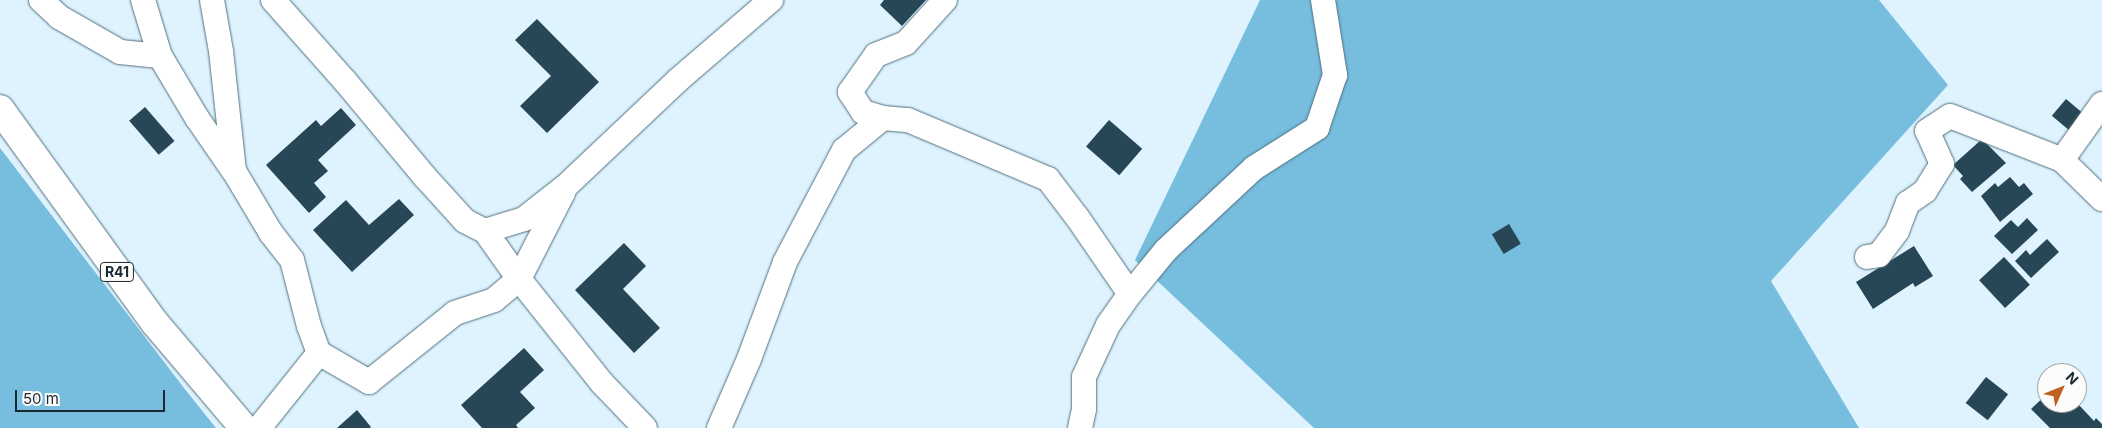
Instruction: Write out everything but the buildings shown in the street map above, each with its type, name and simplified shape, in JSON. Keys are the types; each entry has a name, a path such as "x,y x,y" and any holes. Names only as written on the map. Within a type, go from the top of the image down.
{"main road":[{"name":"R41","path":"0,109 154,323 244,428"}],"street":[{"path":"41,0 59,17 120,52 160,56"},
{"path":"143,0 160,56 197,118 234,171 271,233 292,260 309,326 319,353 369,382 455,313 494,300 519,279 566,186"},
{"path":"212,0 221,51 234,171"},
{"path":"273,0 465,221 485,231 519,279 602,383 645,428"},
{"path":"485,231 524,219 566,186 678,80 771,0"},
{"path":"944,0 906,43 876,55 850,92 863,112 883,118 908,120 1048,179 1077,217 1130,294"},
{"path":"1080,428 1084,409 1084,377 1108,325 1130,294 1166,250 1254,168 1317,128 1335,74 1323,0"},
{"path":"2062,160 2102,104"},
{"path":"1867,257 1880,255 1896,231 1908,203 1925,191 1942,164 1927,131 1950,116 2062,160 2102,199"},
{"path":"718,428 749,359 785,262 844,150 883,118"},
{"path":"260,428 319,353"}],"shaded area":[{"path":"1260,0 1879,0 1948,85 1771,281 1859,428 1314,428 1135,260"},
{"path":"0,148 184,388 216,428 0,428"}]}
